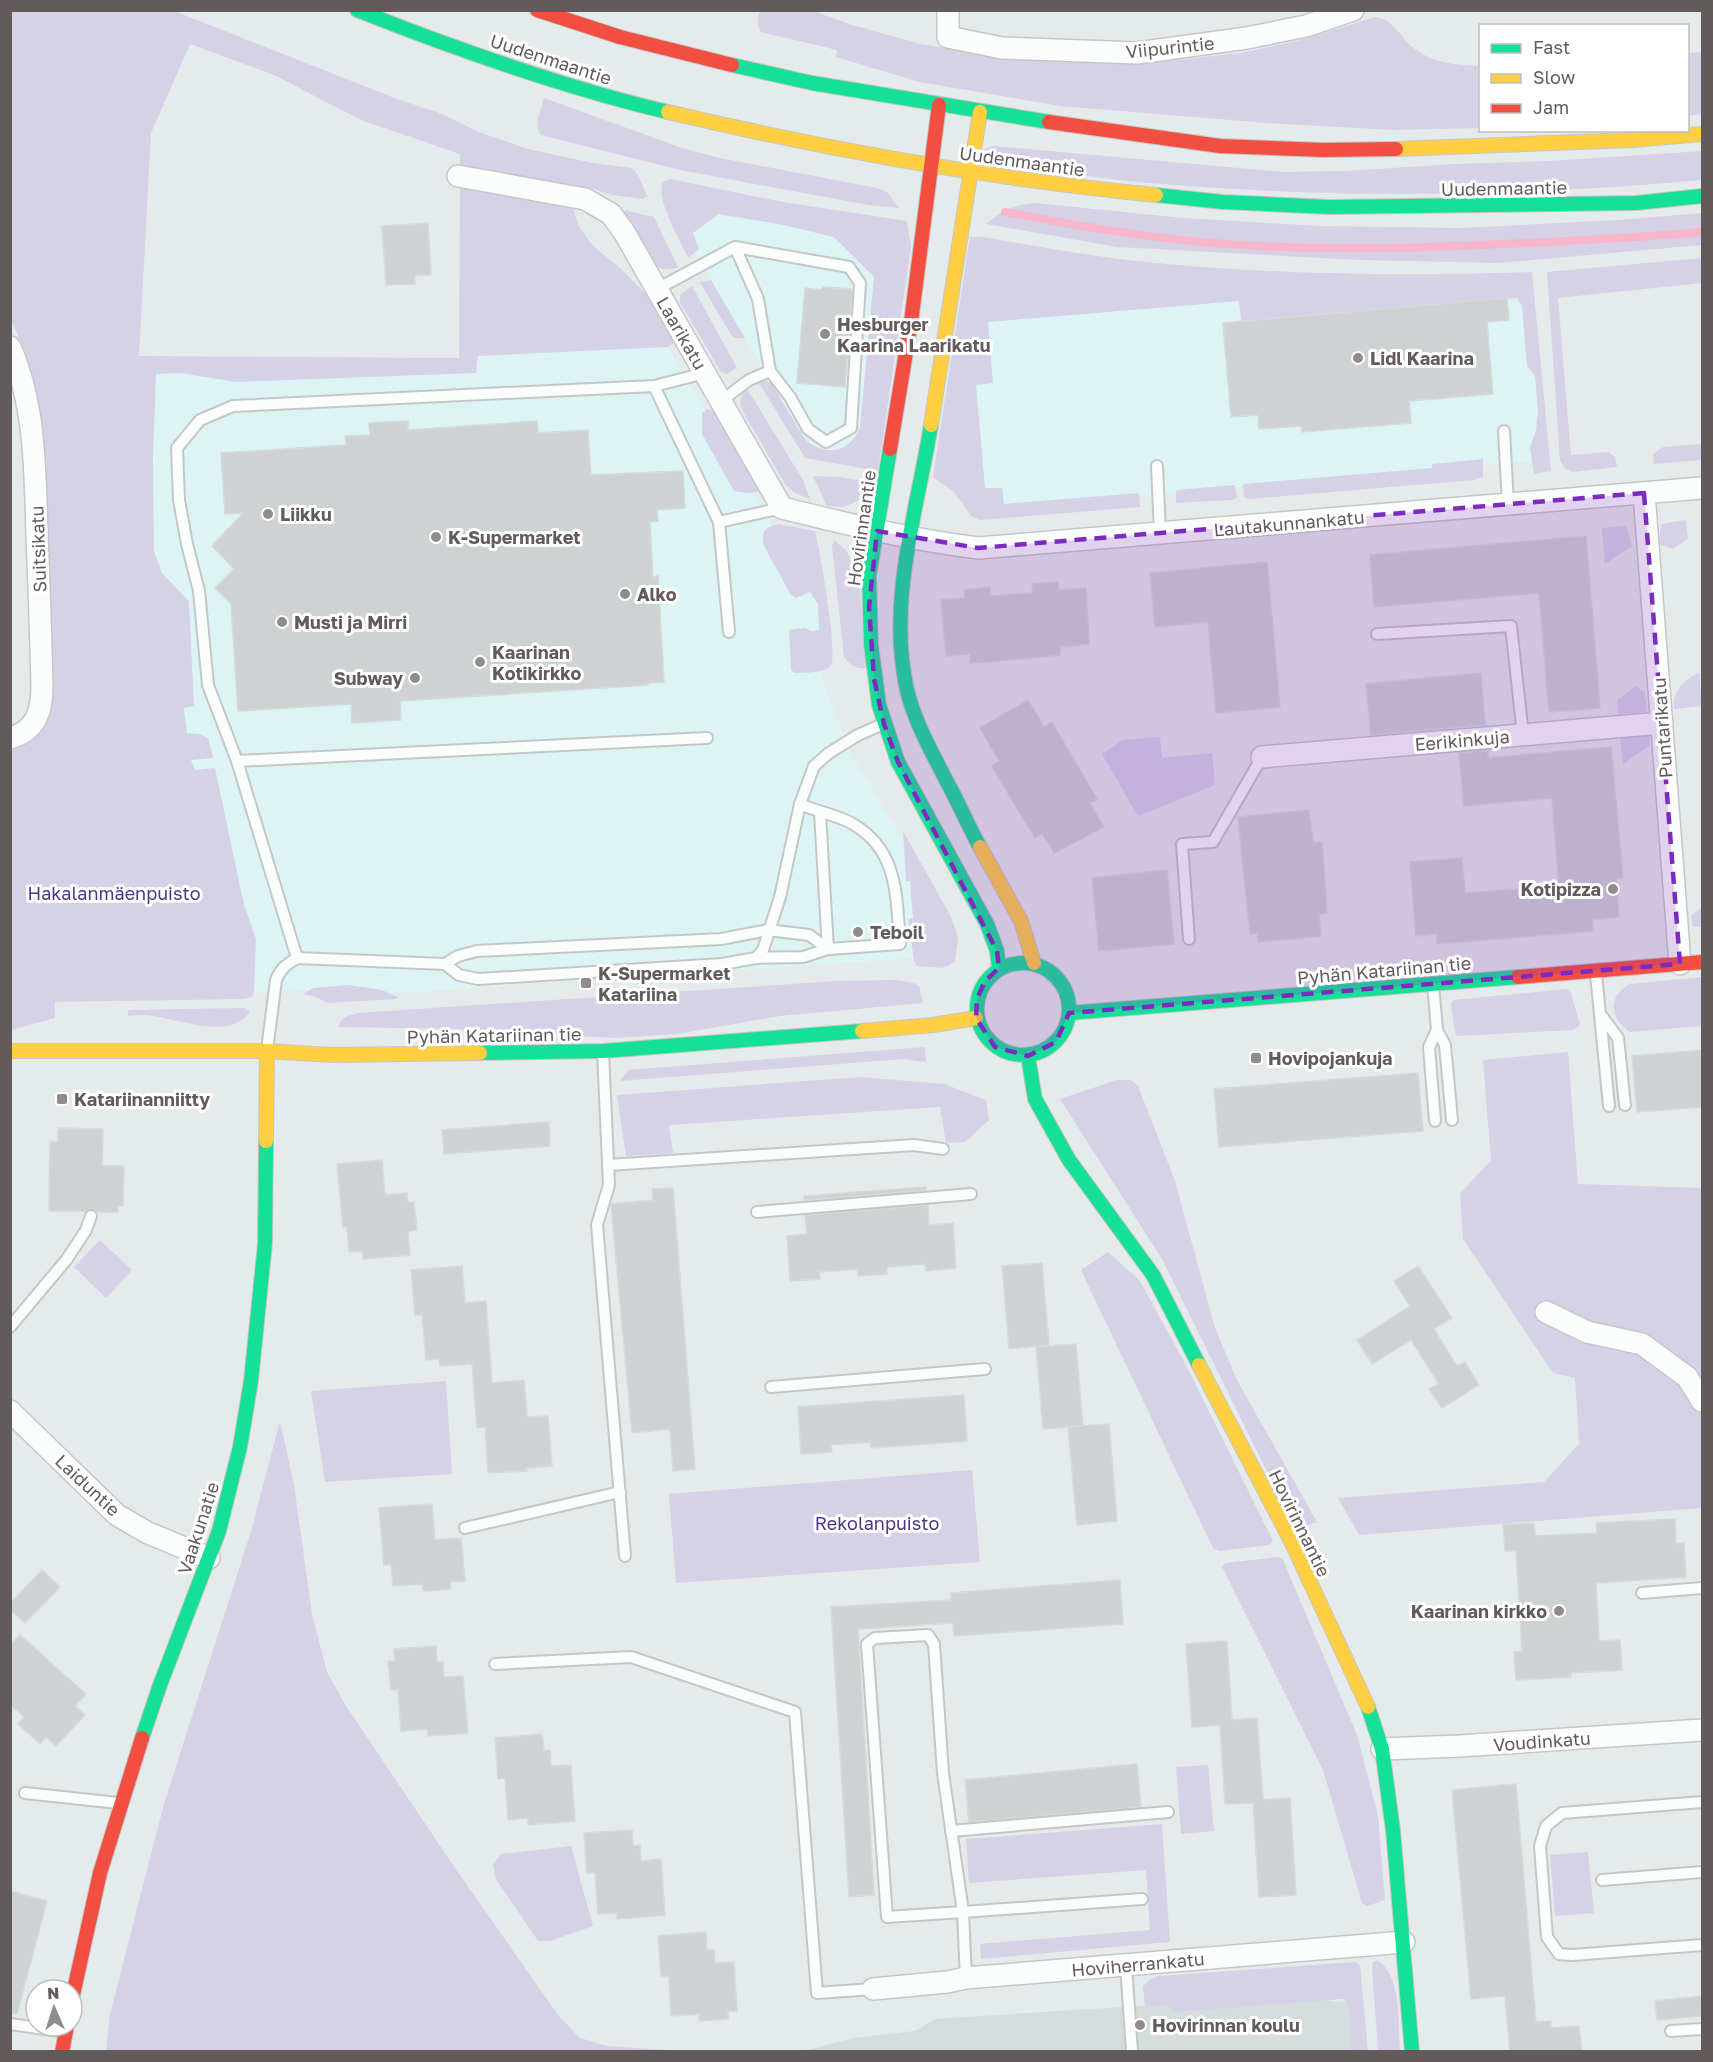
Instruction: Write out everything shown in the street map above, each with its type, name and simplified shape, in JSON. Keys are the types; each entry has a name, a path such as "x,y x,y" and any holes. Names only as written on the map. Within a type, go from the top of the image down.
{"street":[{"name":"Uudenmaantie","path":"357,10 426,38 618,100 752,132 970,172 1109,191 1329,207 1636,203 1702,196"},
{"path":"537,10 620,37 754,70 980,112 1220,146 1324,150 1632,140 1702,134"},
{"name":"Viipurintie","path":"948,10 948,37 1002,48 1137,53 1247,38 1306,26 1353,10"},
{"name":"Hovirinnantie","path":"939,105 911,322 870,576 869,607 874,679 899,718 929,748 984,854 1019,913 1032,946 1034,963"},
{"name":"Hovirinnantie","path":"980,112 931,429 902,585 899,616 907,689 899,718 898,762 987,924 997,951 999,968"},
{"name":"Laarikatu","path":"458,176 585,199 611,214 657,289 783,508"},
{"name":"Suitsikatu","path":"10,347 16,360 28,409 32,438 36,485 42,687 40,712 34,724 26,732 10,738"},
{"name":"Lautakunnankatu","path":"877,531 978,548 1702,488"},
{"name":"Puntarikatu","path":"1644,493 1680,964"},
{"path":"783,508 877,531"},
{"name":"Eerikinkuja","path":"1262,757 1662,723"},
{"path":"1018,962 1034,963 1049,970 1061,982 1068,997 1069,1013 1065,1029 1056,1042 1043,1051 1028,1056 1010,1054 995,1047 983,1034 976,1018 976,999 985,981 999,968 1018,962"},
{"name":"Pyhän Katariinan tie","path":"1069,1013 1702,962"},
{"name":"Pyhän Katariinan tie","path":"10,1051 267,1051 333,1055 603,1051 933,1025 976,1018"},
{"name":"Vaakunatie","path":"77,1978 100,1873 121,1803 160,1686 219,1531 240,1447 251,1381 265,1243 267,1051"},
{"name":"Hovirinnantie","path":"1028,1056 1035,1099 1069,1160 1153,1275 1291,1541 1368,1707 1382,1749 1393,1830 1412,2052"},
{"path":"1546,1312 1587,1332 1642,1344 1687,1377 1702,1401"},
{"name":"Laiduntie","path":"10,1411 117,1515 148,1533 209,1558"},
{"name":"Voudinkatu","path":"1382,1749 1702,1730"},
{"name":"Hoviherrankatu","path":"873,1989 966,1978 1404,1942"}],"lane":[{"path":"657,289 735,247 849,267 860,283 850,429 826,442 808,429 790,397 770,371 758,299 735,247"},
{"path":"721,401 749,380 770,371"},
{"path":"297,958 237,761 208,685 200,591 187,544 179,500 177,448 200,420 233,406 654,386 705,373"},
{"path":"654,386 719,522 729,632"},
{"path":"1504,431 1508,505"},
{"path":"1157,466 1160,533"},
{"path":"719,522 783,508"},
{"path":"1377,634 1511,626 1523,735"},
{"path":"756,958 763,950 780,897 800,804 814,766 829,753 858,735 899,718"},
{"path":"237,761 707,738"},
{"path":"1189,939 1182,844 1213,842 1262,757"},
{"path":"445,964 459,975 478,979 722,964 756,958 803,957 828,949 900,944 894,877 882,850 869,836 852,824 800,804"},
{"path":"820,813 828,949"},
{"path":"267,1051 276,980 279,972 287,963 297,958 445,964 458,956 477,951 721,939 768,930 809,935 828,949"},
{"path":"1596,970 1609,1106"},
{"path":"1433,984 1437,1030 1445,1046 1452,1120"},
{"path":"1600,1015 1618,1038 1625,1105"},
{"path":"1435,1121 1429,1047 1437,1030"},
{"path":"603,1051 609,1185 597,1225 625,1556"},
{"path":"608,1165 914,1145 943,1149"},
{"path":"757,1212 971,1194"},
{"path":"12,1323 67,1259 86,1230 91,1216"},
{"path":"771,1387 985,1369"},
{"path":"465,1528 621,1492"},
{"path":"1642,1593 1702,1588"},
{"path":"966,1978 963,1912 943,1773 934,1644 928,1635 875,1638 867,1644 887,1917 963,1912 1142,1899"},
{"path":"495,1664 631,1658 795,1712 817,1993 873,1989"},
{"path":"25,1792 121,1803"},
{"path":"1702,1802 1562,1813 1546,1826 1540,1846 1547,1937 1559,1954 1572,1955 1702,1945"},
{"path":"951,1831 1168,1812"},
{"path":"1602,1880 1702,1872"},
{"path":"1126,1965 1132,2052"},
{"path":"1671,2031 1702,2029"}],"highlighted area":[{"path":"1644,493 1680,964 1069,1013 1056,1042 1028,1056 995,1047 976,1018 977,999 985,981 999,968 997,951 898,762 884,724 874,679 869,607 877,531 978,548"}],"shaded area":[{"path":"668,207 779,224 834,237 874,277 858,454 808,447"},
{"path":"460,233 594,247 619,267 818,604 821,678 852,756 954,924 957,955 355,996 321,989 240,994 197,777 128,588 139,356 459,358"},
{"path":"1531,295 1545,460 980,510 962,418 990,303"},
{"name":"Hovirinnan koulu","path":"1296,1996 1354,2004 1356,2052 775,2052 811,2049 854,2038 915,2031 935,2019"}],"green space":[{"name":"Hakalanmäenpuisto","path":"11,11 174,11 397,99 437,112 479,132 528,149 593,163 632,168 638,175 647,196 643,199 612,195 590,188 481,170 460,170 460,154 361,120 274,75 190,44 151,133 139,356 459,358 460,183 571,202 579,227 594,247 619,267 651,299 675,342 668,347 478,356 476,373 236,382 180,373 156,374 153,456 154,551 162,573 189,601 194,706 184,708 187,733 199,734 208,738 213,758 191,760 195,770 215,768 244,905 256,939 254,991 252,997 243,999 55,1002 55,1018 11,1030 11,745 33,739 47,719 29,368 24,349 11,320"},
{"path":"761,11 813,11 852,25 921,44 990,55 1102,61 1168,61 1241,53 1301,40 1375,17 1381,18 1394,27 1410,45 1426,56 1452,64 1479,66 1479,128 1394,130 1267,123 1060,106 920,82 836,57 837,50 761,32 758,16"},
{"path":"1702,52 1702,114 1689,116 1689,53"},
{"path":"544,98 682,148 720,158 877,188 887,192 899,208 868,205 680,170 541,135 538,122"},
{"path":"993,146 1283,172 1551,161 1702,151 1702,180 1491,193 1278,191 1117,180 980,159 984,149"},
{"path":"670,179 783,202 907,221 911,246 878,471 805,458 759,383 766,381 772,384 804,438 812,444 828,450 836,450 850,442 860,427 874,277 834,237 779,224 719,214 693,233 699,249 688,258 662,199 663,182"},
{"path":"1035,203 1183,218 1319,226 1461,228 1620,220 1702,213 1702,245 1498,263 1361,260 1117,247 986,224 1009,209"},
{"path":"625,210 654,217 678,267 667,270 656,266 623,214"},
{"path":"970,237 1143,262 1212,268 1349,274 1532,272 1551,471 1534,474 1530,448 1536,430 1538,411 1535,376 1527,366 1522,306 1517,298 1241,321 1239,301 988,322 993,383 976,385 985,488 1002,488 1004,504 1139,493 1140,507 980,520 972,517 954,492 933,477"},
{"path":"1702,258 1702,283 1558,298 1571,455 1608,452 1615,457 1617,467 1573,472 1565,469 1560,460 1547,272"},
{"path":"711,280 745,338 735,338 731,335 700,282"},
{"path":"692,286 737,368 727,374 721,372 680,302 680,295"},
{"path":"748,390 803,480 810,499 794,492 785,484 742,410 740,401 742,395"},
{"path":"707,409 718,413 759,488 757,492 734,491 702,434 702,413"},
{"path":"1702,444 1702,460 1654,464 1653,454 1663,447"},
{"path":"1483,459 1483,477 1474,480 1248,499 1244,497 1243,484 1432,468 1432,464"},
{"path":"813,476 840,477 874,483 865,495 854,503 835,507 827,506"},
{"path":"1235,485 1237,498 1232,500 1176,503 1177,490"},
{"path":"1686,520 1688,539 1673,549 1659,544 1661,524"},
{"path":"778,524 815,531 832,642 831,665 825,670 795,673 791,670 789,630 805,628 812,631 819,630 818,604 810,592 796,598 791,595 764,546 763,534 770,527"},
{"path":"1626,526 1632,546 1605,564 1602,528"},
{"path":"834,540 846,550 859,577 866,668 854,666 844,657 832,545"},
{"path":"1699,672 1702,706 1674,709 1677,691 1688,679"},
{"path":"1637,686 1645,693 1647,712 1618,714 1617,700"},
{"path":"1649,735 1650,745 1623,764 1620,737"},
{"path":"1160,737 1162,758 1212,753 1215,785 1138,816 1102,754 1123,740"},
{"path":"903,831 956,930 958,941 955,961 948,966 941,968 917,966 914,961 908,919 913,918 910,881 906,881"},
{"path":"1702,907 1702,927 1693,927 1691,916"},
{"path":"1702,977 1702,1026 1630,1032 1618,1021 1614,1008 1615,1001 1617,995 1630,984"},
{"path":"896,980 919,986 923,1003 780,1016 677,1034 615,1038 456,1029 339,1027 343,1019 358,1013 837,981"},
{"path":"348,985 382,990 398,997 328,1003 303,994 313,988"},
{"path":"1567,989 1571,993 1580,1025 1574,1030 1457,1036 1455,1033 1451,1004 1453,1000"},
{"path":"244,1008 250,1011 241,1020 217,1027 147,1015 128,1016 128,1010"},
{"path":"925,1047 926,1062 903,1059 620,1081 628,1070"},
{"path":"1568,1052 1578,1184 1702,1188 1702,1508 1359,1535 1338,1498 1544,1482 1579,1444 1575,1378 1553,1373 1463,1239 1460,1194 1491,1160 1483,1060"},
{"path":"861,1077 944,1084 986,1100 989,1120 965,1142 946,1143 940,1107 669,1125 673,1153 626,1156 617,1095"},
{"path":"1117,1080 1131,1080 1138,1086 1175,1181 1215,1328 1237,1380 1317,1522 1296,1530 1162,1259 1060,1099"},
{"path":"100,1240 132,1270 106,1298 74,1267"},
{"path":"1108,1252 1140,1281 1186,1365 1273,1541 1269,1545 1220,1551 1213,1548 1081,1270"},
{"path":"446,1381 452,1474 325,1482 311,1391"},
{"path":"280,1421 294,1485 312,1614 327,1672 346,1706 558,2015 580,2038 608,2046 681,2051 106,2051 110,2014 164,1804 252,1528"},
{"name":"Rekolanpuisto","path":"972,1470 980,1562 676,1583 669,1494"},
{"path":"1279,1557 1283,1560 1357,1735 1378,1816 1385,1900 1367,1906 1362,1903 1323,1770 1222,1567 1225,1563"},
{"path":"1208,1765 1214,1831 1181,1834 1176,1767"},
{"path":"1162,1824 1170,1942 981,1959 980,1944 1150,1930 1146,1870 969,1883 966,1839"},
{"path":"571,1846 593,1926 550,1941 538,1941 496,1879 493,1865 501,1854"},
{"path":"1588,1852 1594,1913 1555,1916 1550,1855"},
{"path":"1377,1960 1385,1967 1395,1989 1400,2051 1378,2051 1372,1968 1373,1962"},
{"path":"1356,1962 1360,1966 1368,2051 1351,2051 1349,2005 1343,1999 1177,2012 1167,2005 1145,2007 1143,1987 1149,1980 1159,1976"}],"building":[{"path":"428,223 431,275 415,275 415,284 386,285 382,226"},
{"path":"823,287 851,289 852,292 845,387 797,383 805,288 822,290"},
{"name":"Lidl Kaarina","path":"1507,298 1509,320 1487,322 1493,394 1409,401 1411,423 1302,432 1301,426 1259,429 1258,415 1231,417 1223,323"},
{"path":"408,421 408,430 537,421 538,433 588,430 591,475 683,471 685,508 657,510 658,521 650,522 653,577 658,576 664,682 648,683 648,685 400,701 401,720 352,723 351,704 238,711 231,604 215,588 234,569 212,546 243,513 225,514 221,453 346,445 345,436 370,435 369,423"},
{"path":"1586,536 1600,708 1549,712 1539,593 1374,607 1370,555"},
{"path":"1267,562 1280,707 1216,713 1208,622 1155,627 1150,573"},
{"path":"1058,582 1059,590 1086,588 1089,644 1060,647 1060,655 988,662 970,663 970,654 946,656 941,600 965,598 964,590 990,587 991,596 1033,593 1032,584"},
{"path":"1481,673 1485,725 1371,735 1366,684"},
{"path":"1028,700 1044,727 1052,722 1097,799 1090,803 1104,827 1054,853 1042,833 1035,838 1012,800 992,766 999,761 980,728"},
{"path":"1611,747 1623,878 1616,879 1619,917 1592,920 1593,931 1437,944 1437,934 1416,936 1410,862 1462,858 1465,893 1559,886 1552,798 1464,806 1459,753 1488,751 1488,758"},
{"path":"1309,810 1313,843 1322,842 1327,913 1319,915 1321,936 1258,942 1257,933 1250,934 1238,817"},
{"path":"1167,870 1174,944 1099,951 1092,878"},
{"path":"1702,1050 1702,1107 1637,1112 1632,1056"},
{"path":"1418,1073 1423,1131 1219,1147 1214,1089"},
{"path":"549,1122 550,1146 444,1154 442,1130"},
{"path":"58,1128 103,1129 102,1166 124,1166 123,1206 118,1206 118,1212 97,1212 90,1209 49,1211 50,1142 58,1142"},
{"path":"382,1160 385,1195 407,1193 408,1202 414,1202 417,1230 408,1231 410,1255 363,1259 363,1251 349,1252 347,1227 343,1227 337,1164"},
{"path":"926,1187 926,1190 804,1200 804,1196"},
{"path":"673,1188 695,1469 673,1471 670,1429 632,1433 611,1204 653,1200 652,1189"},
{"path":"928,1205 929,1225 953,1223 956,1268 926,1271 925,1264 887,1267 887,1274 858,1276 857,1269 819,1272 820,1279 790,1281 787,1236 807,1234 805,1215"},
{"path":"1042,1263 1049,1345 1009,1349 1002,1266"},
{"path":"462,1266 465,1303 486,1301 492,1383 524,1380 527,1417 548,1416 552,1466 526,1468 527,1471 488,1473 485,1427 477,1428 472,1364 440,1366 439,1359 426,1360 422,1315 415,1315 411,1270"},
{"path":"1418,1266 1452,1318 1434,1329 1457,1366 1465,1362 1479,1385 1442,1408 1429,1389 1439,1384 1411,1340 1372,1364 1357,1340 1410,1306 1394,1281"},
{"path":"1076,1344 1083,1426 1043,1429 1036,1347"},
{"path":"964,1395 967,1441 871,1448 871,1442 831,1445 832,1452 801,1454 798,1407"},
{"path":"1109,1424 1117,1521 1077,1525 1068,1427"},
{"path":"432,1504 435,1540 461,1538 465,1581 450,1582 451,1589 423,1591 422,1584 393,1586 391,1565 384,1565 379,1508"},
{"name":"Kaarinan kirkko","path":"1675,1519 1676,1544 1684,1543 1686,1577 1596,1583 1599,1641 1620,1640 1622,1670 1571,1673 1571,1677 1516,1680 1514,1652 1522,1651 1516,1551 1505,1551 1503,1525 1534,1523 1535,1536 1597,1533 1596,1523"},
{"path":"42,1570 60,1587 25,1623 10,1610 10,1604"},
{"path":"1120,1580 1123,1624 954,1636 953,1623 858,1629 874,1895 849,1897 831,1607 951,1600 951,1593"},
{"path":"20,1635 86,1694 75,1706 85,1715 56,1746 46,1737 40,1744 18,1724 24,1717 10,1704 10,1645"},
{"path":"1227,1641 1232,1720 1257,1718 1263,1800 1290,1798 1296,1895 1259,1897 1253,1803 1225,1804 1220,1725 1192,1727 1186,1644"},
{"path":"436,1646 437,1663 443,1662 444,1677 463,1676 468,1733 428,1736 427,1729 401,1731 398,1689 391,1690 388,1661 395,1661 394,1649"},
{"path":"542,1734 544,1751 550,1750 551,1766 571,1765 575,1821 528,1825 528,1818 508,1820 505,1778 498,1779 495,1738"},
{"path":"1137,1764 1141,1807 969,1822 965,1780"},
{"path":"1516,1784 1536,2022 1551,2021 1551,2028 1579,2026 1582,2052 1510,2052 1505,1996 1471,1999 1452,1790"},
{"path":"632,1830 633,1846 640,1845 641,1861 661,1859 665,1915 617,1919 617,1913 598,1914 595,1872 587,1873 584,1833"},
{"path":"10,1891 47,1901 27,1978 24,1978 24,1988 17,2014 10,2013"},
{"path":"706,1932 707,1950 714,1950 715,1963 734,1962 737,2011 728,2011 728,2019 699,2021 699,2014 671,2016 669,1976 661,1976 658,1936"},
{"path":"1702,1996 1702,2016 1657,2020 1655,2001"}],"waterway":[{"path":"1005,212 1160,237 1212,243 1285,247 1430,247 1702,232"}],"traffic: fast":[{"path":"357,10 511,67 668,112"},
{"path":"732,65 812,83 1049,122"},
{"path":"1156,195 1223,202 1329,207 1636,203 1702,196"},
{"path":"931,425 906,557 900,624 902,657 907,690 919,726 980,847"},
{"path":"890,449 869,576 871,645 879,705 898,762 987,924 997,951 999,968"},
{"path":"1014,963 1032,963 1049,970 1062,983 1069,1000 1069,1009 1069,1018 1062,1035 1049,1048 1032,1055 1014,1055 997,1048 984,1035 977,1018 977,1000 984,983 997,970 1014,963"},
{"path":"1069,1013 1518,977"},
{"path":"480,1053 603,1051 862,1031"},
{"path":"1028,1056 1035,1099 1069,1160 1153,1275 1199,1365"},
{"path":"142,1738 219,1531 240,1447 251,1381 265,1243 266,1141"},
{"path":"1368,1707 1382,1749 1393,1830 1412,2052"}],"traffic: slow":[{"path":"668,112 789,139 910,162 1033,181 1156,195"},
{"path":"931,425 980,112"},
{"path":"1396,149 1632,140 1702,134"},
{"path":"980,847 1021,921 1034,963"},
{"path":"862,1031 933,1025 976,1018"},
{"path":"10,1051 267,1051 332,1055 480,1053"},
{"path":"266,1141 267,1051"},
{"path":"1199,1365 1291,1541 1368,1707"}],"traffic: jam":[{"path":"537,10 620,37 732,65"},
{"path":"890,449 911,322 939,105"},
{"path":"1049,122 1220,146 1324,150 1396,149"},
{"path":"1518,977 1702,962"},
{"path":"77,1978 100,1873 142,1738"},
{"path":"62,2052 65,2038"}],"place":[{"name":"Hesburger Kaarina Laarikatu","path":"825,334"},
{"name":"Lidl Kaarina","path":"1358,358"},
{"name":"Liikku","path":"268,514"},
{"name":"K-Supermarket","path":"436,537"},
{"name":"Alko","path":"625,594"},
{"name":"Musti ja Mirri","path":"282,622"},
{"name":"Kaarinan Kotikirkko","path":"480,662"},
{"name":"Subway","path":"415,678"},
{"name":"Kotipizza","path":"1613,889"},
{"name":"Teboil","path":"858,932"},
{"name":"K-Supermarket Katariina","path":"586,983"},
{"name":"Hovipojankuja","path":"1256,1058"},
{"name":"Katariinanniitty","path":"62,1099"},
{"name":"Kaarinan kirkko","path":"1559,1611"},
{"name":"Hovirinnan koulu","path":"1140,2025"}]}
